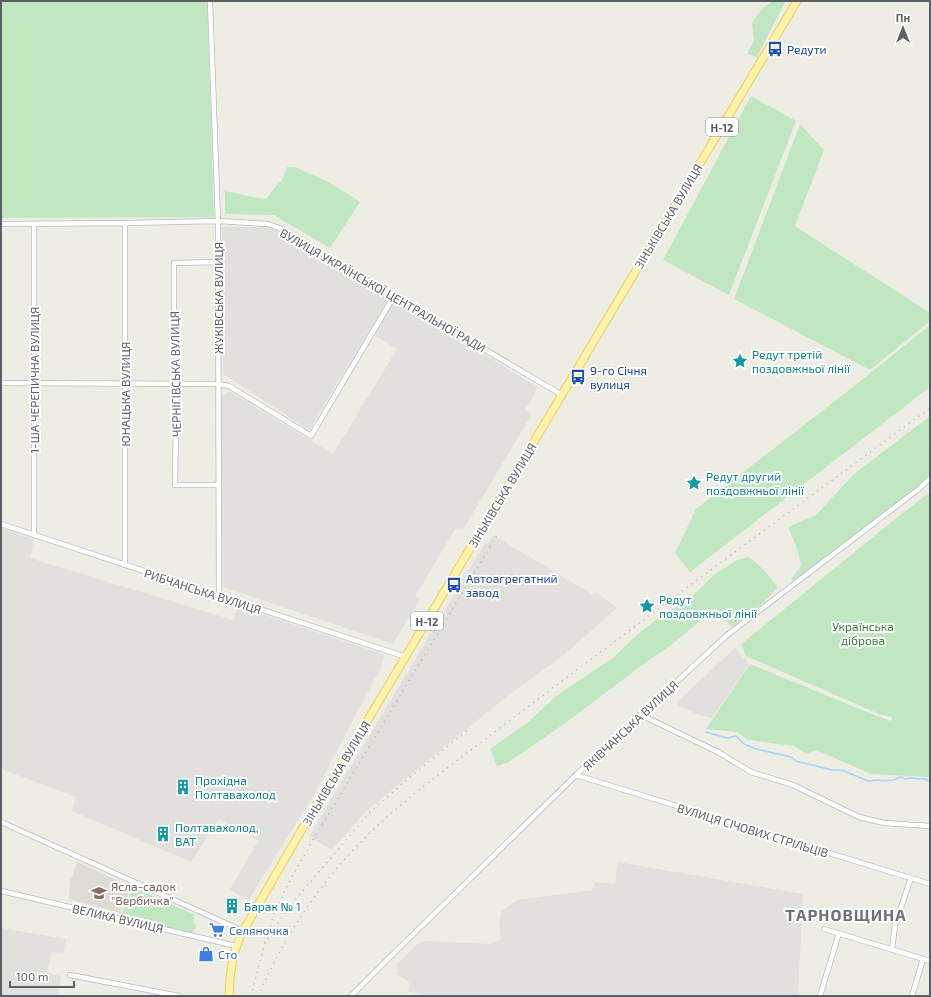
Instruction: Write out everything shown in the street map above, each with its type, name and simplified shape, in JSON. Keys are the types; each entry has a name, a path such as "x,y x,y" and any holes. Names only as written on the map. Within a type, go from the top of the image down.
{"main road":[{"name":"ЗІНЬКІВСЬКА ВУЛИЦЯ","path":"229,996 230,976 236,946 242,931 797,1"}],"street":[{"name":"ЖУКІВСЬКА ВУЛИЦЯ","path":"210,1 218,221 219,596"},
{"name":"ВУЛИЦЯ УКРАЇНСЬКОЇ ЦЕНТРАЛЬНОЇ РАДИ","path":"1,224 218,221 268,224 280,228 562,395"},
{"name":"ЮНАЦЬКА ВУЛИЦЯ","path":"125,223 125,565"},
{"name":"1-ША ЧЕРЕПИЧНА ВУЛИЦЯ","path":"34,224 34,535"},
{"name":"ЧЕРНІГІВСЬКА ВУЛИЦЯ","path":"218,262 174,263 174,345 177,360 175,485 218,485"},
{"path":"1,383 218,384 229,386 311,436 394,296"},
{"name":"ЯКІВЧАНСЬКА ВУЛИЦЯ","path":"351,996 576,775 726,636 920,488 930,478"},
{"name":"РИБЧАНСЬКА ВУЛИЦЯ","path":"1,524 406,657"},
{"path":"641,715 718,752 751,772 793,785 859,817 884,823 930,826"},
{"name":"ВУЛИЦЯ СІЧОВИХ СТРІЛЬЦІВ","path":"576,775 930,884"},
{"path":"1,822 242,931"},
{"path":"892,949 896,925 911,878"},
{"name":"ВЕЛИКА ВУЛИЦЯ","path":"1,890 236,946"},
{"path":"824,929 930,961"},
{"path":"820,996 839,933"},
{"path":"912,996 923,959"},
{"path":"70,975 179,996"}],"shaded area":[{"path":"222,227 268,227 390,297 309,430 223,374"},
{"path":"395,300 538,387 525,410 532,414 464,528 455,529 415,597 420,599 393,644 223,587 221,396 229,391 333,454 397,349 374,335"},
{"path":"1,528 34,539 30,558 233,620 238,606 385,655 382,665 314,795 248,901 230,889 258,841 219,819 191,862 72,811 76,797 1,769"},
{"path":"493,535 593,595 596,592 617,608 565,654 505,698 365,812 332,850 309,836 485,543 487,544"},
{"path":"735,648 749,664 712,718 699,715 681,707 676,703"},
{"name":"Ясла-садок \"Вербичка\"","path":"77,862 131,887 120,913 69,899 70,882"},
{"path":"618,862 803,894 798,996 427,996 408,991 410,984 396,974 398,971 397,964 417,944 425,941 491,944 501,939 499,924 502,911 517,900 592,890 595,882 615,884"},
{"path":"1,928 66,939 63,954 51,952 47,973 61,976 58,996 1,996"}],"green space":[{"path":"1,1 207,1 214,217 1,218"},
{"path":"772,1 786,1 757,57 747,54 754,41 752,22 762,9"},
{"path":"751,96 796,121 729,295 663,260"},
{"path":"800,124 824,150 795,226 930,313 930,321 870,370 734,299"},
{"path":"287,167 295,167 326,181 360,202 330,248 274,215 225,214 225,191 266,199 282,180"},
{"path":"930,325 930,387 690,572 675,553 696,509"},
{"path":"930,416 930,443 928,445 930,448 930,473 918,486 793,582 791,579 801,566 798,551 788,527 816,515 854,474"},
{"name":"Українська діброва","path":"930,492 930,777 871,774 816,750 806,754 794,746 748,740 737,732 706,729 750,664 891,721 892,717 879,714 746,656 742,646 740,645"},
{"path":"749,557 764,570 778,587 764,602 732,627 716,609 711,609 693,627 671,645 564,724 507,763 497,766 490,749 526,724 555,697 614,657 637,635 663,614 687,601 714,575 739,559"},
{"path":"133,887 195,915 193,922 197,926 192,933 121,916"}],"waterway":[{"path":"706,732 727,738 736,736 744,744 756,749 791,757 796,761 832,770 842,770 868,781 894,780 900,777 906,779 926,779 930,782"}],"railway":[{"path":"258,996 281,949 294,927 323,885 357,846 387,817 420,789 547,693 930,408"},
{"path":"265,943 274,914 288,884 314,838 499,532"},
{"path":"251,996 265,943 281,918 296,899 370,812 469,729"}],"place":[{"name":"Редути","path":"775,49"},
{"name":"Редут третій поздовжньої лінії","path":"740,361"},
{"name":"9-го Січня вулиця","path":"578,377"},
{"name":"Редут другий поздовжньої лінії","path":"694,483"},
{"name":"Автоагрегатний завод","path":"454,585"},
{"name":"Редут поздовжньої лінії","path":"647,606"},
{"name":"Прохідна Полтавахолод","path":"183,787"},
{"name":"Полтавахолод, ВАТ","path":"163,834"},
{"name":"Ясла-садок \"Вербичка\"","path":"99,893"},
{"name":"Барак № 1","path":"232,906"},
{"name":"Селяночка","path":"217,930"},
{"name":"Сто","path":"206,954"}],"district":[{"name":"ТАРНОВЩИНА","path":"846,914"}]}
